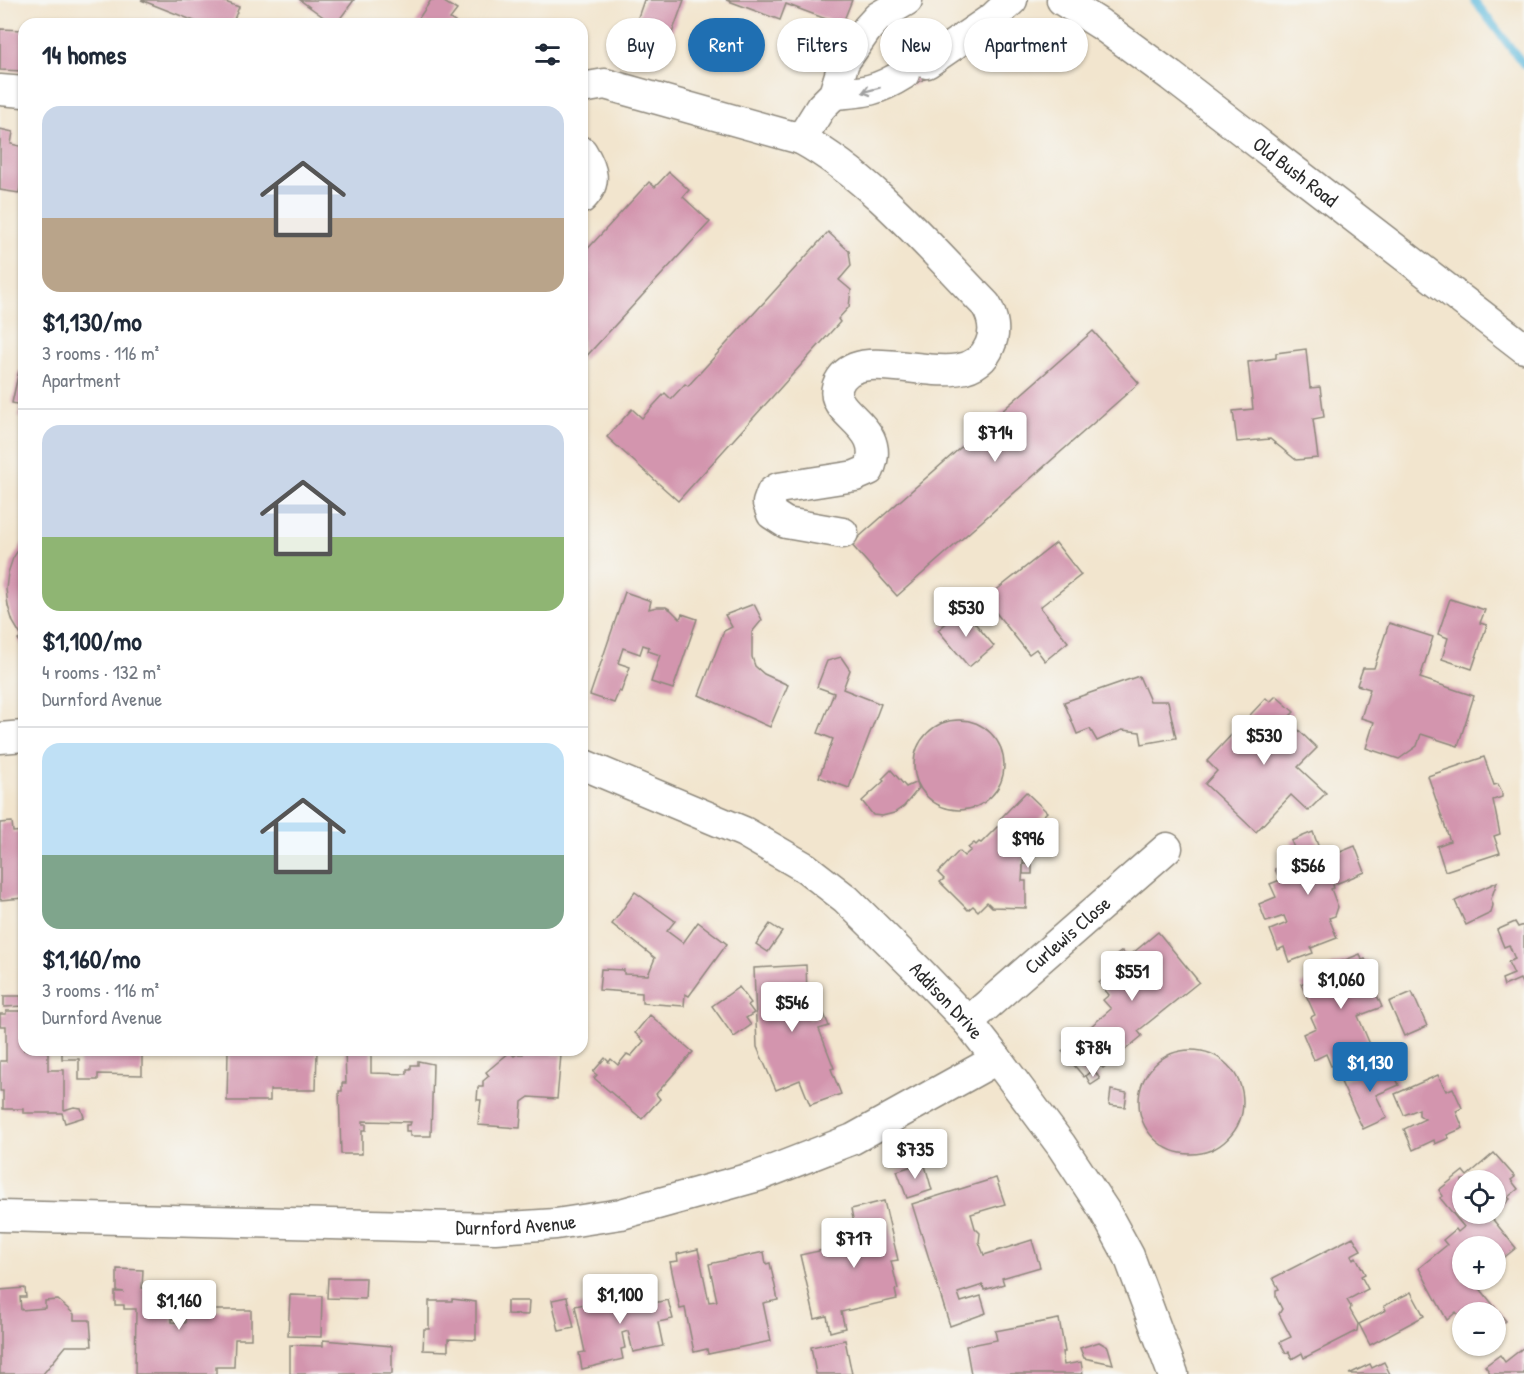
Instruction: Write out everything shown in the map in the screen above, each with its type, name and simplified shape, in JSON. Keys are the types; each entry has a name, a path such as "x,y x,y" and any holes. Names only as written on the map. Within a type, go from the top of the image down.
{"street":[{"path":"801,139 821,107 834,94 844,62 867,29 891,8 907,0"},
{"path":"834,94 867,92 887,85 921,66 994,17 1012,0"},
{"name":"Old Bush Road","path":"1062,0 1100,24 1172,76 1524,348"},
{"path":"588,87 605,84 801,139 844,166 900,217 986,305 993,321 992,342 988,351 968,367 951,371 883,366 863,367 848,372 839,381 837,395 844,411 866,431 872,440 874,450 869,470 855,476 778,488 772,492 768,502 772,514 786,522 843,533"},
{"path":"0,90 18,92"},
{"path":"588,161 592,180 588,191"},
{"path":"0,738 18,736"},
{"name":"Addison Drive","path":"588,767 744,832 806,868 846,899 917,969 968,1022 997,1059 1061,1144 1104,1210 1129,1256 1173,1374"},
{"name":"Curlewis Close","path":"968,1022 1167,848"},
{"name":"Durnford Avenue","path":"0,1216 495,1228 577,1221 621,1214 758,1176 797,1162 853,1138 997,1059"}],"building":[{"path":"141,0 225,0 239,7 234,18 187,18"},
{"path":"300,0 354,0 340,18 325,18"},
{"path":"431,0 441,0 457,10 451,18 419,18"},
{"path":"644,0 684,0 676,22 676,18 638,18"},
{"path":"726,0 852,0 845,18 823,18 786,4 781,18 777,19"},
{"path":"0,29 18,30 18,71 0,70"},
{"path":"904,72 932,72 933,75 911,86"},
{"path":"0,129 13,132 11,144 18,146 18,193 0,190"},
{"path":"669,172 689,190 683,197 710,222 588,354 588,248 649,182 655,187"},
{"path":"828,232 849,251 851,266 839,280 851,290 849,307 838,319 840,322 678,501 607,437 632,409 642,418 665,393 671,399 685,384 688,386"},
{"path":"1093,331 1139,383 897,596 851,544"},
{"path":"1306,349 1310,388 1320,387 1324,417 1313,419 1318,458 1296,460 1270,439 1237,442 1233,411 1253,409 1248,362 1276,358 1276,353"},
{"path":"18,376 18,404 12,403"},
{"path":"1056,543 1081,575 1040,607 1068,642 1045,661 1036,649 1029,654 985,599"},
{"path":"18,550 18,630 8,606 6,589 13,558"},
{"path":"625,592 651,601 649,609 666,607 680,619 682,614 697,619 673,689 651,682 660,655 648,651 649,647 643,645 640,654 623,648 618,663 630,667 621,692 619,691 614,703 590,695"},
{"path":"1450,599 1485,610 1480,623 1487,625 1472,669 1442,659 1448,638 1438,634"},
{"path":"754,604 762,620 752,632 752,657 755,666 764,674 788,685 770,727 699,695 724,631 732,627 725,615"},
{"path":"963,609 994,646 969,667 938,630"},
{"path":"1389,623 1433,637 1420,678 1474,696 1458,746 1421,734 1417,746 1399,759 1366,748 1374,722 1361,718 1370,689 1357,685 1363,668 1374,668"},
{"path":"841,657 850,670 843,689 881,704 849,788 819,777 833,739 818,733 834,693 817,687 827,661"},
{"path":"1139,676 1150,701 1168,701 1176,738 1142,744 1140,732 1122,730 1097,741 1090,729 1077,734 1064,702"},
{"path":"1276,696 1294,712 1287,719 1317,748 1298,767 1326,793 1308,811 1291,795 1256,832 1205,784 1217,771 1207,761 1266,698 1270,702"},
{"path":"959,720 976,723 991,733 1001,748 1004,765 1001,782 991,797 976,807 959,810 942,807 927,797 917,782 914,765 917,748 927,733 942,723"},
{"path":"1484,757 1494,785 1498,784 1502,792 1502,797 1493,800 1500,834 1494,836 1500,853 1445,871 1437,846 1450,841 1428,776"},
{"path":"891,770 906,787 917,782 919,788 904,806 894,813 882,816 873,815 862,801 884,781 882,779"},
{"path":"1026,792 1047,812 1025,834 1022,881 1026,881 1026,908 992,907 987,902 978,911 973,906 968,910 940,882 944,879 938,873 959,851 964,856 971,850 968,848 974,843 976,845 981,843 997,827 1003,827 1005,824 1000,819"},
{"path":"12,822 13,832 18,832 18,898 0,900 0,823"},
{"path":"1313,832 1323,859 1355,846 1365,872 1333,885 1334,888 1331,889 1338,907 1335,916 1329,918 1337,938 1311,948 1313,953 1289,962 1284,947 1278,950 1270,930 1287,923 1284,916 1266,922 1259,904 1276,897 1270,884 1280,880 1275,869 1285,866 1282,858 1287,856 1286,853 1295,850 1291,841"},
{"path":"1023,864 1032,864 1032,874 1023,874"},
{"path":"1497,882 1491,899 1493,905 1491,913 1466,925 1455,901"},
{"path":"635,892 675,921 667,931 683,943 698,922 727,944 689,996 685,994 684,1006 642,1003 642,993 599,990 601,969 624,970 624,974 648,975 655,958 612,924"},
{"path":"1515,922 1518,927 1524,925 1524,988 1520,979 1504,986 1502,979 1514,974 1508,962 1515,959 1509,945 1504,947 1497,930"},
{"path":"770,924 782,932 768,952 756,944"},
{"path":"1158,932 1199,982 1138,1031 1142,1036 1103,1068 1099,1064 1084,1077 1062,1051 1111,1009 1103,1000 1109,995 1099,983 1111,972 1105,964 1122,951 1127,958"},
{"path":"1360,954 1374,977 1370,979 1382,1007 1358,1016 1372,1049 1331,1066 1326,1054 1314,1060 1303,1034 1316,1028 1311,1017 1315,1015 1301,984 1330,971 1328,967"},
{"path":"806,965 808,1020 824,1014 829,1026 819,1029 841,1094 810,1105 800,1080 776,1090 757,1047 754,968"},
{"path":"739,987 751,1003 748,1005 754,1013 746,1018 751,1025 734,1037 712,1006"},
{"path":"1412,992 1427,1026 1404,1036 1389,1002"},
{"path":"4,996 18,996 18,1006 4,1007"},
{"path":"6,1011 18,1011 18,1056 48,1056 48,1070 64,1070 64,1110 74,1107 81,1108 84,1117 65,1123 62,1113 23,1113 23,1109 3,1109 3,1091 0,1091 0,1061 6,1061 6,1026 0,1026 0,1014 6,1014"},
{"path":"650,1015 693,1052 656,1094 660,1099 642,1119 594,1078 597,1075 593,1072 605,1058 609,1062 611,1059 618,1065 627,1054 631,1056 644,1041 635,1033"},
{"path":"1191,1050 1211,1054 1228,1065 1239,1082 1243,1102 1239,1122 1228,1139 1211,1150 1191,1154 1171,1150 1154,1139 1143,1122 1139,1102 1143,1082 1154,1065 1171,1054"},
{"path":"62,1056 142,1056 142,1075 98,1074 98,1080 79,1080 79,1059 62,1059"},
{"path":"228,1056 317,1056 316,1090 270,1090 270,1101 227,1101"},
{"path":"345,1056 371,1056 371,1073 407,1074 407,1069 411,1069 411,1065 418,1065 418,1061 433,1064 431,1136 410,1136 410,1131 406,1131 406,1125 410,1125 411,1122 363,1121 363,1124 366,1124 366,1130 362,1130 362,1154 341,1154 339,1091 342,1091 342,1083 346,1083"},
{"path":"505,1056 561,1056 557,1099 529,1097 522,1102 520,1128 478,1125 481,1100 477,1100 478,1087 483,1087 483,1081 489,1076 486,1072"},
{"path":"1388,1061 1399,1085 1376,1095 1387,1118 1363,1129 1341,1082"},
{"path":"1094,1070 1100,1079 1091,1085 1086,1076"},
{"path":"1438,1075 1446,1091 1453,1088 1462,1108 1456,1111 1463,1128 1447,1135 1449,1138 1435,1144 1434,1140 1413,1150 1404,1129 1425,1119 1419,1115 1419,1109 1404,1115 1395,1094"},
{"path":"1111,1090 1127,1093 1125,1107 1109,1105"},
{"path":"1494,1153 1515,1177 1511,1180 1518,1189 1508,1197 1510,1199 1506,1203 1506,1170 1474,1170"},
{"path":"924,1162 932,1190 907,1198 897,1171"},
{"path":"996,1178 1005,1204 971,1214 975,1228 980,1233 979,1242 984,1255 1032,1240 1040,1267 1002,1278 1004,1284 984,1290 983,1285 958,1293 961,1302 981,1296 986,1313 950,1326 912,1204"},
{"path":"1452,1180 1452,1212 1440,1198 1443,1196 1439,1190"},
{"path":"884,1201 898,1260 891,1261 898,1289 895,1290 897,1299 841,1312 845,1328 830,1332 827,1316 815,1319 800,1255 838,1247 838,1242 849,1240 850,1243 858,1242 851,1209"},
{"path":"1462,1224 1496,1224 1516,1248 1506,1256 1506,1236 1452,1236 1452,1290 1481,1290 1491,1302 1452,1302 1452,1316 1447,1320 1419,1268 1447,1245 1443,1240 1456,1229 1458,1232 1464,1227"},
{"path":"1353,1237 1361,1250 1351,1255 1353,1259 1356,1257 1365,1274 1361,1276 1368,1289 1347,1300 1358,1324 1357,1331 1304,1358 1302,1353 1292,1359 1280,1342 1291,1337 1279,1314 1282,1309 1276,1297 1276,1290 1279,1289 1273,1278"},
{"path":"698,1249 709,1302 717,1301 709,1264 764,1252 766,1264 770,1263 778,1300 763,1303 771,1341 708,1354 707,1349 694,1352 685,1308 680,1309 670,1262 678,1261 677,1254"},
{"path":"117,1269 143,1270 142,1288 178,1289 177,1318 172,1318 172,1322 185,1323 185,1314 212,1314 212,1310 251,1310 251,1339 235,1339 234,1367 216,1367 216,1374 135,1374 136,1309 124,1309 124,1305 115,1305 115,1292 124,1292 117,1291"},
{"path":"328,1278 366,1278 365,1299 327,1298"},
{"path":"649,1285 653,1303 668,1300 673,1319 658,1322 663,1346 633,1352 628,1331 622,1333 625,1348 621,1349 623,1359 582,1369 579,1353 585,1352 575,1306 609,1299 608,1294"},
{"path":"25,1288 26,1297 20,1297 21,1310 45,1308 45,1301 58,1300 74,1314 74,1320 90,1320 92,1346 66,1346 43,1374 0,1374 0,1290"},
{"path":"1411,1292 1424,1316 1370,1345 1359,1324 1386,1310 1384,1306"},
{"path":"290,1295 322,1296 321,1337 288,1336"},
{"path":"567,1297 574,1328 559,1331 552,1300"},
{"path":"452,1299 476,1302 476,1340 448,1339 448,1351 423,1350 424,1329 429,1329 429,1301 452,1301"},
{"path":"507,1301 529,1301 528,1315 507,1314"},
{"path":"1059,1319 1065,1352 1062,1352 1064,1365 1081,1362 1083,1374 971,1374 966,1346 997,1340 995,1331"},
{"path":"323,1340 392,1346 392,1374 290,1374 290,1345 323,1346"},
{"path":"845,1340 852,1374 816,1374 811,1347"},
{"path":"1099,1342 1108,1347 1113,1364 1084,1358 1080,1348"},
{"path":"1524,1347 1524,1374 1491,1374 1485,1366 1499,1356 1505,1362"},
{"path":"1384,1362 1390,1374 1349,1374 1370,1364 1372,1368"}],"waterway":[{"path":"1474,0 1524,65"}]}
